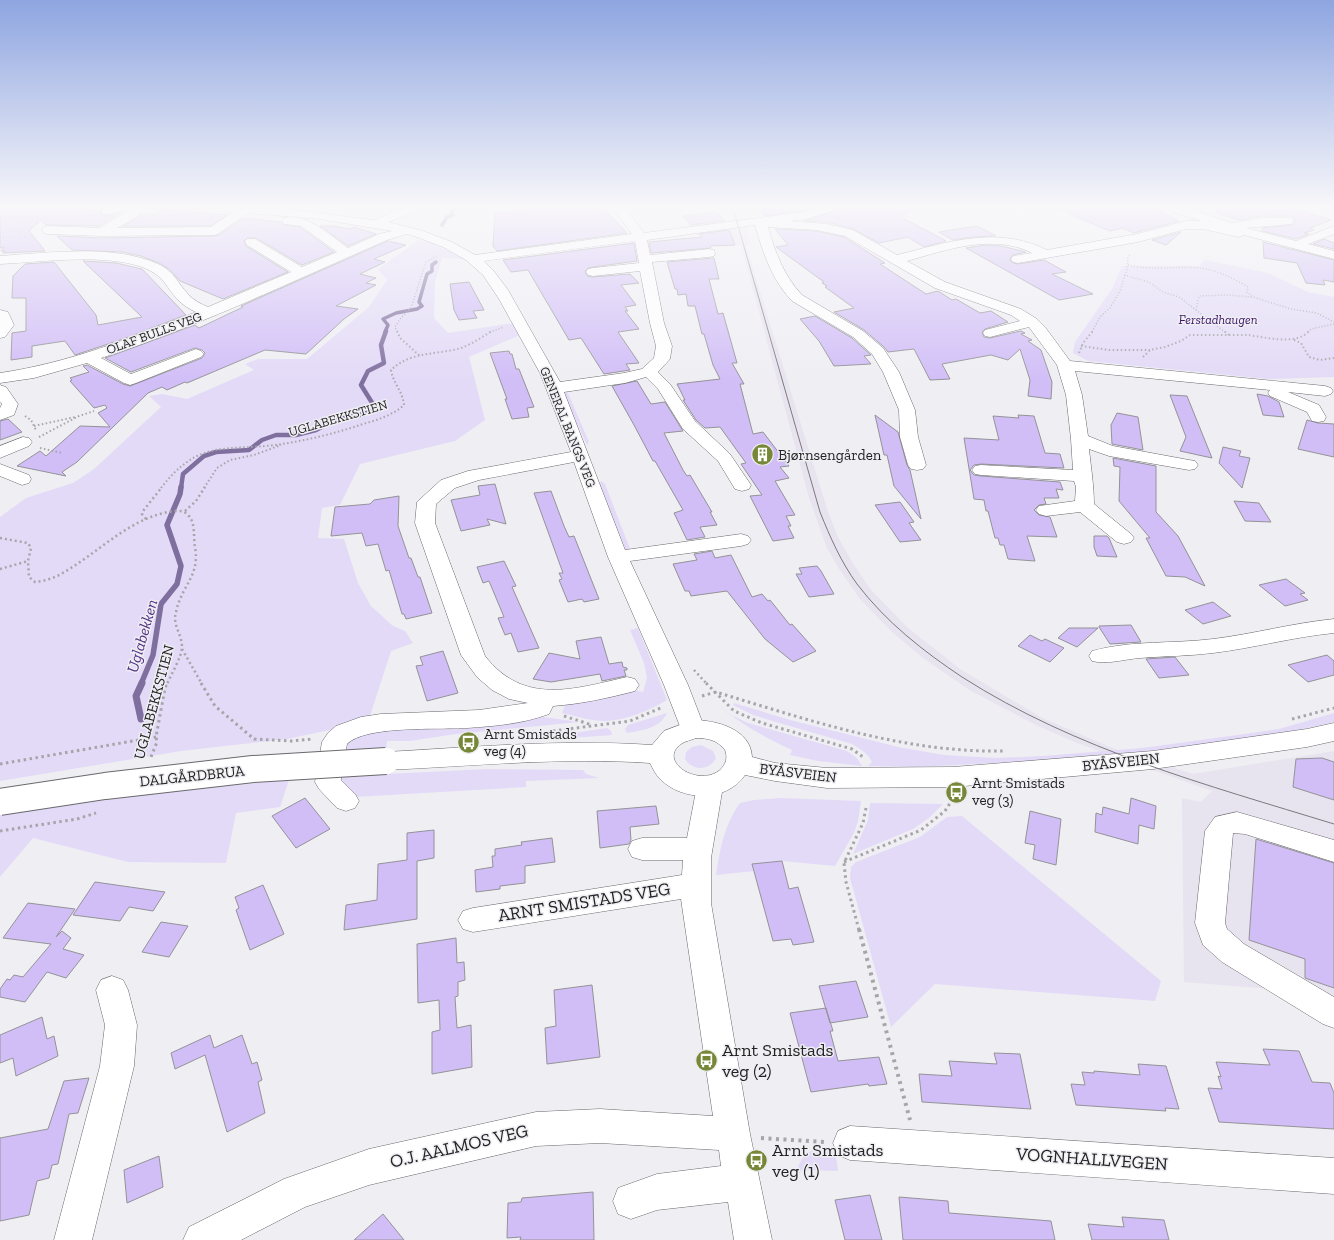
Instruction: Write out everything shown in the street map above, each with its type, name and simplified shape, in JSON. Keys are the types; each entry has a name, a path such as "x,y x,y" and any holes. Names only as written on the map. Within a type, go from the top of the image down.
{"street":[{"path":"151,266 168,276 184,299 207,313"},
{"path":"290,266 302,273"},
{"name":"OLAF BULLS VEG","path":"0,378 34,373 132,343 318,266"},
{"name":"GENERAL BANGS VEG","path":"480,266 497,284 509,302 555,388 618,557 683,701 693,729"},
{"path":"594,272 626,266"},
{"path":"555,388 625,378 648,372 657,365 662,358 664,346 657,322 647,266"},
{"path":"777,266 788,290 797,298 858,334 878,351 891,372 907,410 909,437 917,465"},
{"path":"904,266 940,286 1016,312 1032,322 1065,365 1074,395 1080,439 1082,476 1085,487 1084,506"},
{"path":"0,314 3,315 7,325 0,334"},
{"path":"990,333 1032,322"},
{"path":"88,357 130,380 196,354"},
{"path":"1065,365 1325,391"},
{"path":"648,372 656,376 670,394 684,420 722,456 742,485"},
{"path":"1246,384 1295,400 1313,409 1318,417"},
{"path":"0,390 10,404 4,411"},
{"path":"1080,439 1109,451 1189,465"},
{"path":"0,453 30,440"},
{"path":"541,704 503,686 486,673 472,655 425,523 428,502 448,484 475,475 581,455"},
{"path":"0,469 22,479"},
{"path":"981,470 1082,476"},
{"path":"1046,510 1084,506 1124,538"},
{"path":"618,557 741,540"},
{"path":"1100,656 1116,652 1212,647 1299,630 1334,626"},
{"path":"346,801 328,782 335,742 338,737 348,730 366,725 515,715 527,713 541,704 556,699 627,685"},
{"path":"693,729 705,729 718,732 728,738 736,746 740,755 739,764 733,774 723,782 710,786 695,786 681,782 670,775 663,766 661,755 664,746 670,738 680,732 693,729"},
{"name":"BYÅSVEIEN","path":"739,764 774,772 827,778 953,777 1153,760 1300,739 1334,732"},
{"name":"DALGÅRDBRUA","path":"0,802 105,786 253,769 563,752 620,752 661,755"},
{"path":"710,786 698,850 695,885 696,903 744,1136 742,1182 753,1240"},
{"path":"1334,851 1237,822 1225,824 1219,831 1210,923 1214,936 1229,951 1334,1014"},
{"path":"642,849 677,848 698,850"},
{"name":"ARNT SMISTADS VEG","path":"473,920 695,885"},
{"path":"73,1240 117,1066 121,1025 112,990"},
{"name":"O.J. AALMOS VEG","path":"202,1240 297,1192 369,1167 536,1129 600,1126 744,1136"},
{"name":"VOGNHALLVEGEN","path":"850,1143 915,1146 1334,1176"},
{"path":"631,1201 657,1192 742,1182"}],"path":[{"path":"420,356 400,338 396,327 400,319 411,308 425,266"},
{"path":"1065,365 1079,362 1081,346 1095,328 1099,318 1116,301 1124,281 1124,275 1128,266"},
{"path":"1131,266 1140,268 1206,269 1244,284 1248,287 1247,292 1253,297"},
{"path":"1124,275 1149,282 1163,292 1179,297 1229,335"},
{"path":"1196,311 1199,296 1228,295 1253,297 1291,309 1317,313 1334,323"},
{"path":"1081,346 1108,350 1150,350 1165,347 1181,341 1190,335 1247,335 1272,339 1294,339 1306,336 1311,329 1334,323"},
{"name":"UGLABEKKSTIEN","path":"146,519 142,514 143,511 172,474 186,462 205,452 215,449 252,445 284,444 369,422 396,412 404,405 404,398 394,382 391,370 399,362 465,347 497,328 522,327"},
{"path":"1294,339 1301,343 1309,357 1320,360 1334,358"},
{"path":"1110,369 1119,363 1144,357 1150,350"},
{"path":"4,411 31,420 34,426 30,440"},
{"path":"34,426 79,416 94,411"},
{"path":"30,440 79,416"},
{"path":"30,440 41,448 62,453"},
{"path":"30,440 41,448"},
{"path":"0,538 28,543 31,548 28,561 29,577 35,582 50,579 69,570 110,540 146,519 167,512 185,511 196,501 217,468 230,460 254,455 284,444"},
{"name":"UGLABEKKSTIEN","path":"149,764 157,742 156,737 166,688 182,649 182,643 176,630 174,616 184,589 191,579 196,565 193,525 185,511"},
{"path":"0,569 28,561"},
{"path":"182,649 215,706 254,739 292,741 338,737"},
{"path":"716,692 734,712 762,723 852,749 866,759"},
{"path":"704,696 716,692 842,729 924,746 988,752 1011,751"},
{"path":"541,704 594,726"},
{"path":"1288,721 1334,708"},
{"path":"0,764 156,737"},
{"path":"844,862 921,830 945,811 954,796"},
{"path":"866,808 863,823 844,862 846,882 912,1127 915,1146"},
{"path":"0,831 77,819 101,811"},
{"path":"744,1136 850,1143"}],"shaded area":[{"path":"747,266 752,266 828,512 838,537 852,562 871,590 908,628 960,669 1042,718 1115,749 1193,774 1334,751 1334,1026 1273,989 1184,982 1182,798 1201,802 1212,791 1077,743 1036,725 971,691 923,658 892,632 860,599 827,548 809,498"}],"green space":[{"path":"382,266 440,266 435,282 434,318 448,333 514,323 520,335 469,357 485,420 455,441 360,464 340,505 322,508 318,538 344,539 358,583 371,606 393,626 405,631 413,643 391,651 368,722 287,739 181,751 0,781 0,517 26,498 73,483 94,469 161,407 149,396 162,394 187,399 254,370 245,364 258,359 307,359 369,307 387,280 378,269"},
{"name":"Ferstadhaugen","path":"1122,266 1233,266 1268,273 1308,292 1334,297 1334,377 1268,379 1088,361 1073,353 1075,342 1112,289"},
{"path":"567,391 589,442 587,445 564,395"},
{"path":"601,481 605,484 630,549 628,550 625,548 599,483"},
{"path":"638,628 667,700 653,708 622,719 605,721 594,720 562,713 566,703 634,690 643,692 647,678 644,663 630,630"},
{"path":"734,703 790,720 898,747 944,755 995,758 1043,756 1142,748 1279,729 1334,713 1334,722 1299,730 1163,750 1014,762 915,767 868,766 872,762 868,756 852,744 753,715 733,705"},
{"path":"716,704 731,715 748,723 847,751 857,758 862,766 818,761 790,755 792,750 753,730 734,718"},
{"path":"667,713 660,722 650,728 627,733 625,729 628,725"},
{"path":"537,716 579,722 456,734 410,741 387,741 385,774 488,769 583,770 586,774 599,778 526,781 526,787 355,797 342,780 346,741 356,733"},
{"path":"607,728 611,731 612,735 541,738"},
{"path":"701,745 713,751 716,758 710,765 701,768 692,766 685,759 686,752 692,747"},
{"path":"289,780 280,807 236,813 226,863 128,862 33,838 0,877 0,815 154,793"},
{"path":"780,798 861,801 858,821 854,833 835,866 782,861 752,864 754,871 716,875 726,829 740,803 754,800"},
{"path":"870,803 943,804 929,818 913,829 853,854 868,820"},
{"path":"962,816 1161,981 1155,1001 935,984 891,1027 850,878 851,867 856,862 920,837 947,817"},
{"path":"815,1150 826,1151 835,1156 838,1171 802,1170 793,1181 800,1162 806,1154"}],"building":[{"path":"23,266 57,266 96,315 98,325 142,317 88,266 128,266 142,269 186,315 123,339 75,355 65,341 32,346 32,357 11,360 12,333 26,331 26,298 12,298 13,276"},
{"path":"164,266 278,266 288,272 223,299 180,281 169,269"},
{"path":"332,266 377,266 360,274 376,278 366,283 376,285 336,306 358,309 344,319 306,354 265,350 187,383 185,382 167,390 162,387 148,393 77,462 62,472 66,476 17,466 40,451 46,456 80,426 110,427 98,413 107,408 105,405 94,408 70,381 72,380 70,378 89,372 83,366 87,365 123,384 130,386 202,358 205,353 202,350 195,348 131,372 105,358 195,325 199,328 243,307 241,306"},
{"path":"507,266 601,266 588,268 585,271 587,276 593,277 630,274 639,283 621,285 636,305 625,307 628,311 625,311 639,329 618,332 639,363 626,364 630,370 604,374 581,338 569,340 528,270 511,272"},
{"path":"668,266 716,266 719,279 709,279 718,314 723,313 737,363 732,363 744,384 740,384 753,434 763,432 789,466 780,467 789,478 775,481 795,515 786,516 791,526 788,526 794,538 773,541 750,496 762,495 741,464 746,463 720,427 705,428 696,420 683,400 685,400 677,384 720,379 713,365 704,334 702,334 695,306 688,306 686,294 678,295 677,289 675,289"},
{"path":"802,266 883,266 926,294 938,291 952,300 956,299 980,313 991,311 1008,322 985,329 982,332 984,337 990,338 1021,331 1025,333 1021,334 1032,340 1028,341 1041,350 1052,382 1051,399 1028,396 1030,380 1020,349 1008,360 991,355 942,364 950,379 930,380 914,349 888,352 864,330 834,312 854,308 825,287 827,286 822,283 824,282"},
{"path":"998,266 1055,266 1066,272 1052,274 1093,294 1059,300"},
{"path":"1298,266 1334,266 1334,282 1323,280 1325,285 1306,283"},
{"path":"469,282 484,310 473,311 477,318 459,320 454,310 450,284"},
{"path":"815,316 852,338 871,355 864,356 871,364 834,366 819,341 800,319"},
{"path":"509,351 510,354 512,354 516,369 519,369 534,407 527,408 529,417 512,419 505,399 507,399 490,353"},
{"path":"637,381 651,404 665,402 683,431 664,433 683,470 687,476 690,475 712,512 710,512 717,525 700,527 705,537 687,540 674,513 683,510 655,461 653,461 612,386"},
{"path":"1257,394 1268,396 1279,402 1284,417 1263,415"},
{"path":"1170,395 1187,396 1212,458 1180,451 1186,437"},
{"path":"1117,413 1138,417 1143,450 1112,444 1111,425"},
{"path":"875,415 898,432 907,465 910,470 921,519 894,486 887,455 884,455"},
{"path":"1018,415 1034,416 1045,453 1060,454 1064,468 981,464 974,465 970,470 974,475 981,476 1060,482 1063,490 1056,489 1059,498 1044,498 1046,504 1039,505 1034,510 1039,515 1050,517 1057,537 1027,536 1035,561 1008,559 1004,545 1000,545 998,538 995,538 984,500 974,499 964,438 999,440 993,416 1019,418"},
{"path":"8,419 22,432 0,440 0,421"},
{"path":"1307,420 1318,423 1334,424 1334,457 1298,449"},
{"path":"1223,447 1241,451 1239,456 1250,458 1242,488 1219,463"},
{"path":"1113,458 1156,466 1156,512 1178,536 1205,586 1185,577 1166,576 1146,538 1150,538 1119,501 1120,467 1114,466"},
{"path":"495,484 506,524 487,519 490,525 461,531 451,500 480,495 478,486"},
{"path":"551,491 569,537 574,536 599,599 584,602 582,599 568,602 559,580 562,579 559,573 563,573 534,493"},
{"path":"399,496 398,526 409,558 411,558 418,577 420,577 432,613 406,619 404,614 402,614 389,570 386,571 378,544 366,546 362,533 331,536 335,507 370,504 374,500"},
{"path":"1234,501 1259,503 1271,522 1245,521"},
{"path":"900,502 914,522 909,523 921,540 900,542 875,505"},
{"path":"1094,536 1107,536 1117,557 1097,556 1094,547"},
{"path":"712,551 715,558 731,555 752,597 762,594 768,601 770,600 790,625 792,624 816,651 793,662 765,639 727,591 691,596 689,591 685,591 673,564 697,560 694,554"},
{"path":"504,561 516,586 512,587 539,648 518,652 511,633 505,635 498,618 504,617 489,581 483,583 477,567"},
{"path":"817,566 834,594 809,597 796,574 802,574 799,568"},
{"path":"1286,579 1305,593 1300,594 1308,600 1285,606 1259,585"},
{"path":"1213,602 1231,616 1203,624 1185,610"},
{"path":"1131,625 1141,642 1110,644 1099,627 1099,626"},
{"path":"1069,628 1098,628 1077,647 1058,638"},
{"path":"1030,635 1042,641 1045,639 1064,648 1050,662 1018,646"},
{"path":"601,637 609,664 622,662 623,667 627,668 627,670 624,670 626,676 602,681 600,674 551,682 533,679 549,653 580,659 576,641"},
{"path":"443,651 458,693 427,701 416,666 423,665 420,657"},
{"path":"1327,655 1334,661 1334,675 1308,682 1288,665"},
{"path":"1175,657 1189,675 1159,678 1146,659"},
{"path":"1322,758 1334,762 1334,800 1293,787 1296,759"},
{"path":"305,798 330,829 296,848 272,816"},
{"path":"1131,798 1156,806 1154,829 1139,825 1138,844 1095,832 1096,813 1102,815 1103,807 1129,814"},
{"path":"656,806 659,824 630,827 631,840 629,844 600,848 597,811"},
{"path":"1030,811 1061,819 1056,865 1033,859 1035,845 1025,843"},
{"path":"434,830 434,858 417,861 417,919 344,930 346,905 377,900 378,864 407,860 407,833"},
{"path":"552,838 555,862 525,866 525,883 500,886 500,889 476,892 475,870 493,867 492,856 495,856 495,849 522,845 521,842"},
{"path":"1256,839 1334,863 1334,988 1305,978 1305,959 1249,940"},
{"path":"782,861 789,889 798,887 814,942 793,945 791,939 773,941 752,864"},
{"path":"95,882 165,892 153,911 129,907 120,921 73,915"},
{"path":"263,885 284,934 250,950 236,910 239,908 235,897"},
{"path":"28,903 75,909 56,937 62,931 71,938 63,949 84,955 66,978 47,972 25,1002 0,997 0,989 7,979 10,980 14,975 23,977 51,944 3,938"},
{"path":"161,922 188,926 169,957 142,952"},
{"path":"456,938 457,963 464,962 465,980 458,982 458,996 455,997 457,1028 471,1025 472,1067 432,1074 432,1032 440,1030 439,1000 418,1003 417,944"},
{"path":"856,981 868,1017 830,1023 819,986"},
{"path":"592,985 600,1057 547,1064 545,1028 556,1026 554,990"},
{"path":"826,1008 833,1031 830,1031 838,1061 879,1057 887,1084 869,1086 868,1084 811,1092 790,1013"},
{"path":"42,1017 47,1039 54,1036 58,1056 16,1076 13,1058 0,1063 0,1035"},
{"path":"210,1035 214,1048 242,1035 252,1064 257,1062 262,1080 258,1082 265,1113 227,1132 205,1055 175,1069 171,1053"},
{"path":"1263,1049 1299,1051 1312,1082 1330,1083 1334,1093 1334,1129 1219,1122 1208,1088 1222,1089 1218,1076 1221,1077 1216,1062 1270,1065"},
{"path":"994,1053 1020,1054 1031,1109 922,1102 919,1074 952,1076 949,1061 997,1064"},
{"path":"1138,1064 1166,1066 1179,1109 1165,1108 1166,1111 1076,1105 1071,1084 1085,1085 1082,1072 1094,1073 1094,1071 1140,1075"},
{"path":"89,1078 78,1113 69,1114 58,1164 52,1165 49,1178 37,1181 29,1215 0,1221 0,1138 48,1129 64,1081"},
{"path":"159,1156 163,1187 127,1203 124,1170"},
{"path":"593,1192 594,1240 520,1240 521,1237 507,1238 508,1203 521,1202 522,1198"},
{"path":"870,1195 882,1240 845,1240 835,1200"},
{"path":"899,1197 948,1201 949,1213 1051,1221 1055,1240 903,1240"},
{"path":"383,1214 404,1240 354,1240"},
{"path":"1122,1217 1164,1220 1169,1240 1092,1240 1088,1224 1124,1227"}],"waterway":[{"name":"Uglabekken","path":"385,332 388,325 383,319 396,313 417,309 422,306 419,302 427,274 432,271 432,266"},
{"name":"Uglabekken","path":"181,488 183,474 204,456 216,452 249,450 262,440 276,435 296,435 316,430 335,420 364,414 376,409 361,385 368,371 384,363 381,345 386,331"},
{"name":"Uglabekken","path":"141,684 153,655 161,604 177,584 181,566 167,525 180,494 181,487"},
{"name":"Uglabekken","path":"141,719 136,696 142,683"}],"tram line":[{"path":"750,266 820,512 846,567 857,584 880,611 919,646 962,677 1006,703 1050,725 1096,745 1191,780 1334,824"}],"place":[{"name":"Bjørnsengården","path":"762,455"},
{"name":"Arnt Smistads veg (4)","path":"468,743"},
{"name":"Arnt Smistads veg (3)","path":"956,792"},
{"name":"Arnt Smistads veg (2)","path":"706,1060"},
{"name":"Arnt Smistads veg (1)","path":"757,1160"}]}
